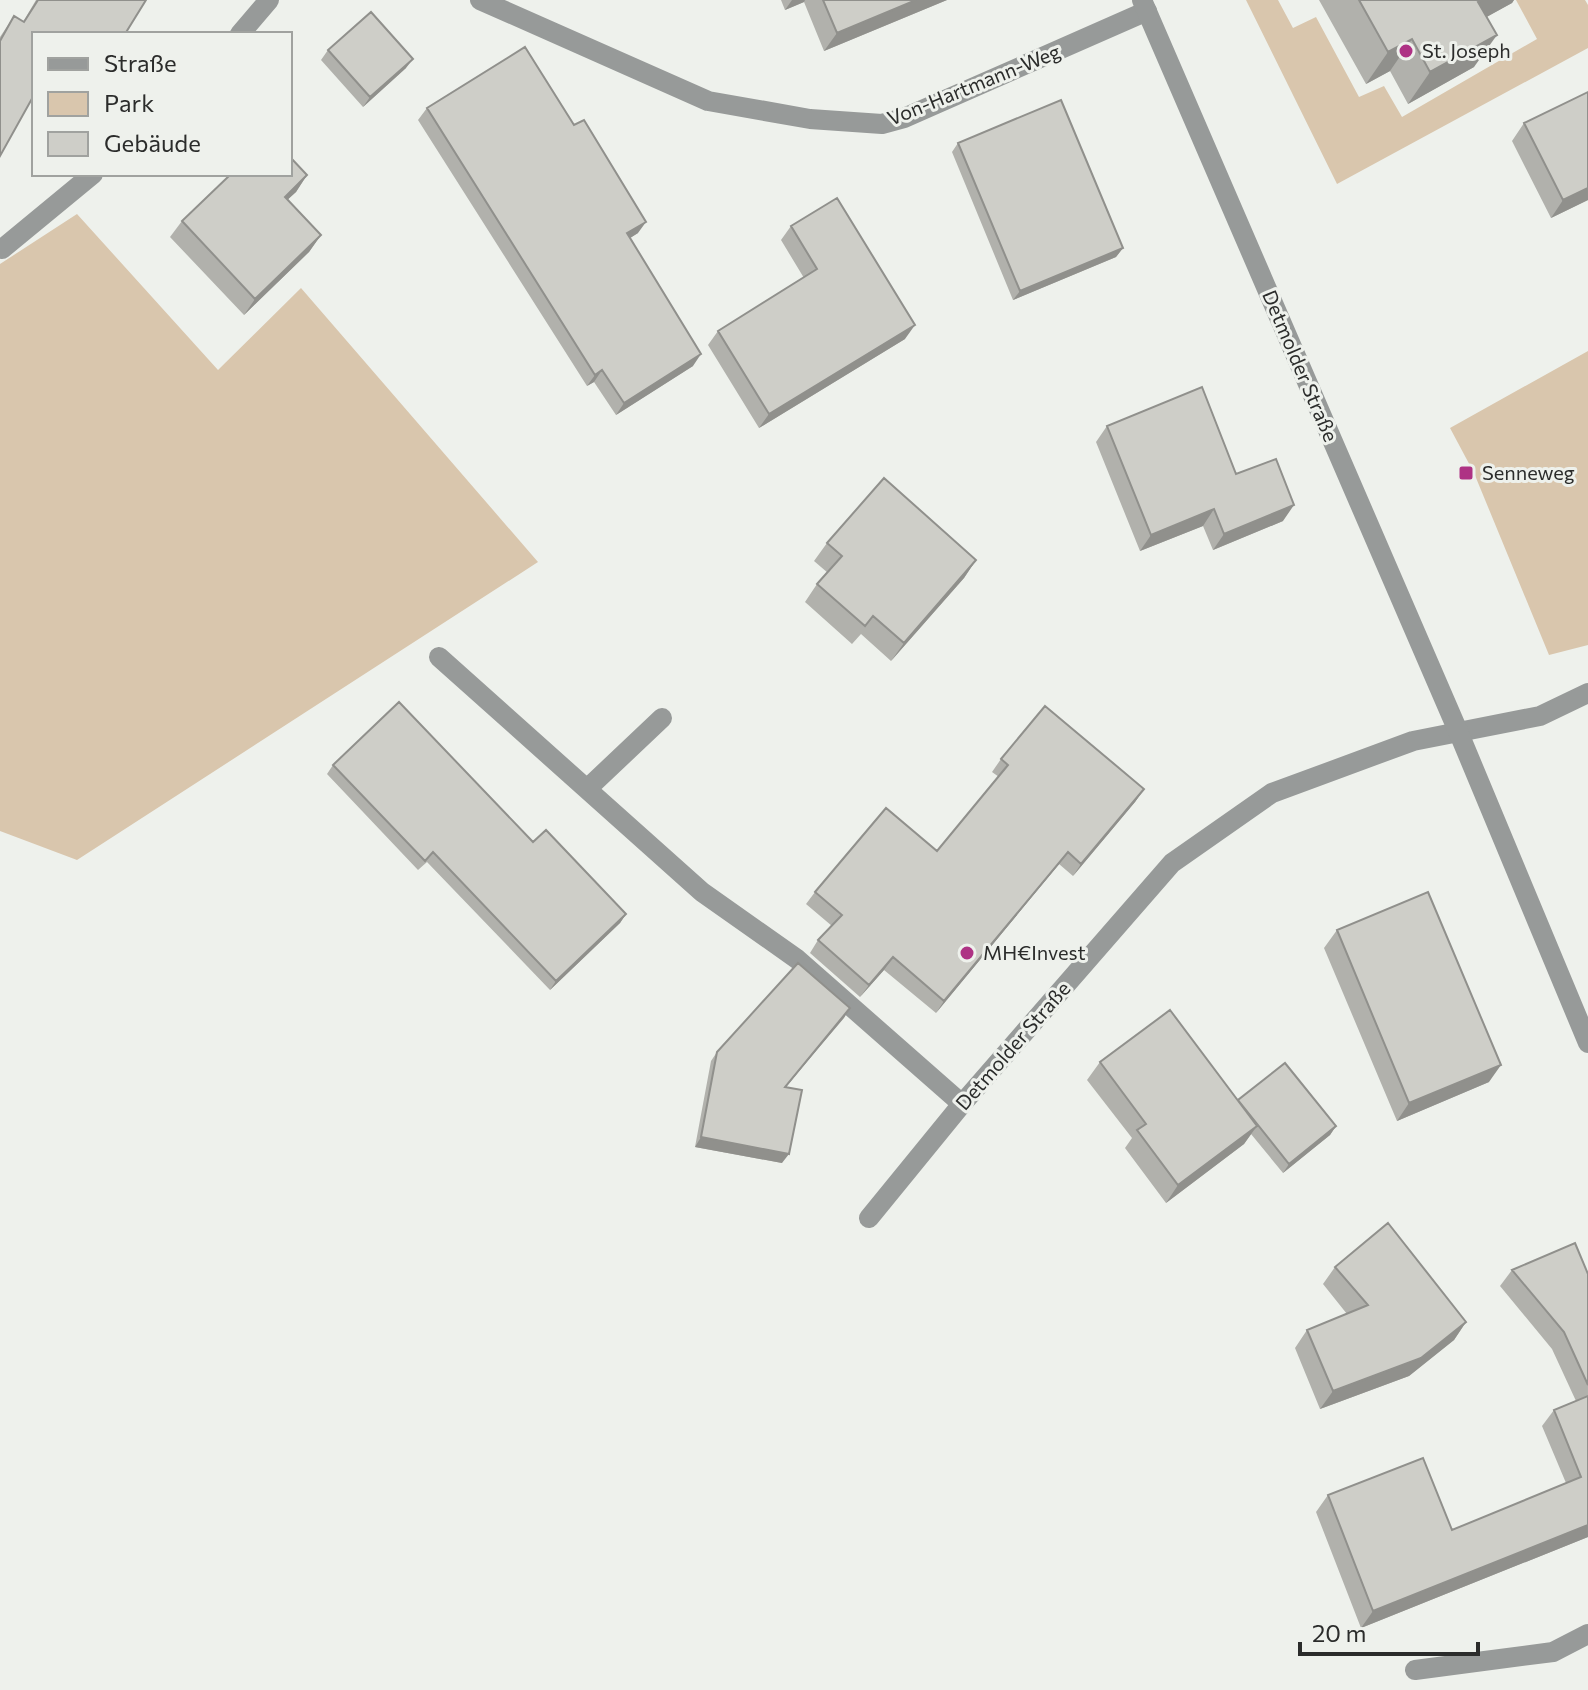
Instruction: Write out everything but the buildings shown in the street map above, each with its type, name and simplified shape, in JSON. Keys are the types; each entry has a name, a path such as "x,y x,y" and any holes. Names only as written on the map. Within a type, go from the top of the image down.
{"street":[{"path":"242,32 269,0"},
{"name":"Von-Hartmann-Weg","path":"480,0 708,101 810,119 882,124 904,118 1144,5"},
{"name":"Detmolder Straße","path":"1144,5 1458,731 1588,1043"},
{"path":"2,249 91,176"},
{"path":"439,657 702,892 797,959 962,1104"},
{"path":"1458,731 1540,716 1588,693"},
{"path":"587,789 662,718"},
{"name":"Detmolder Straße","path":"869,1218 962,1104 1172,863 1272,793 1413,741 1458,731"},
{"path":"1415,1670 1553,1652 1588,1634"}],"green space":[{"path":"1246,0 1278,0 1293,28 1316,17 1359,97 1384,86 1402,117 1537,39 1516,0 1585,0 1588,5 1588,48 1337,184"},
{"path":"77,214 218,370 301,288 538,562 77,860 0,831 0,264"},
{"path":"1588,351 1588,645 1549,655 1474,473 1450,428"}],"place":[{"name":"St. Joseph","path":"1406,51"},
{"name":"Senneweg","path":"1466,473"},
{"name":"MH€Invest","path":"967,953"}]}
